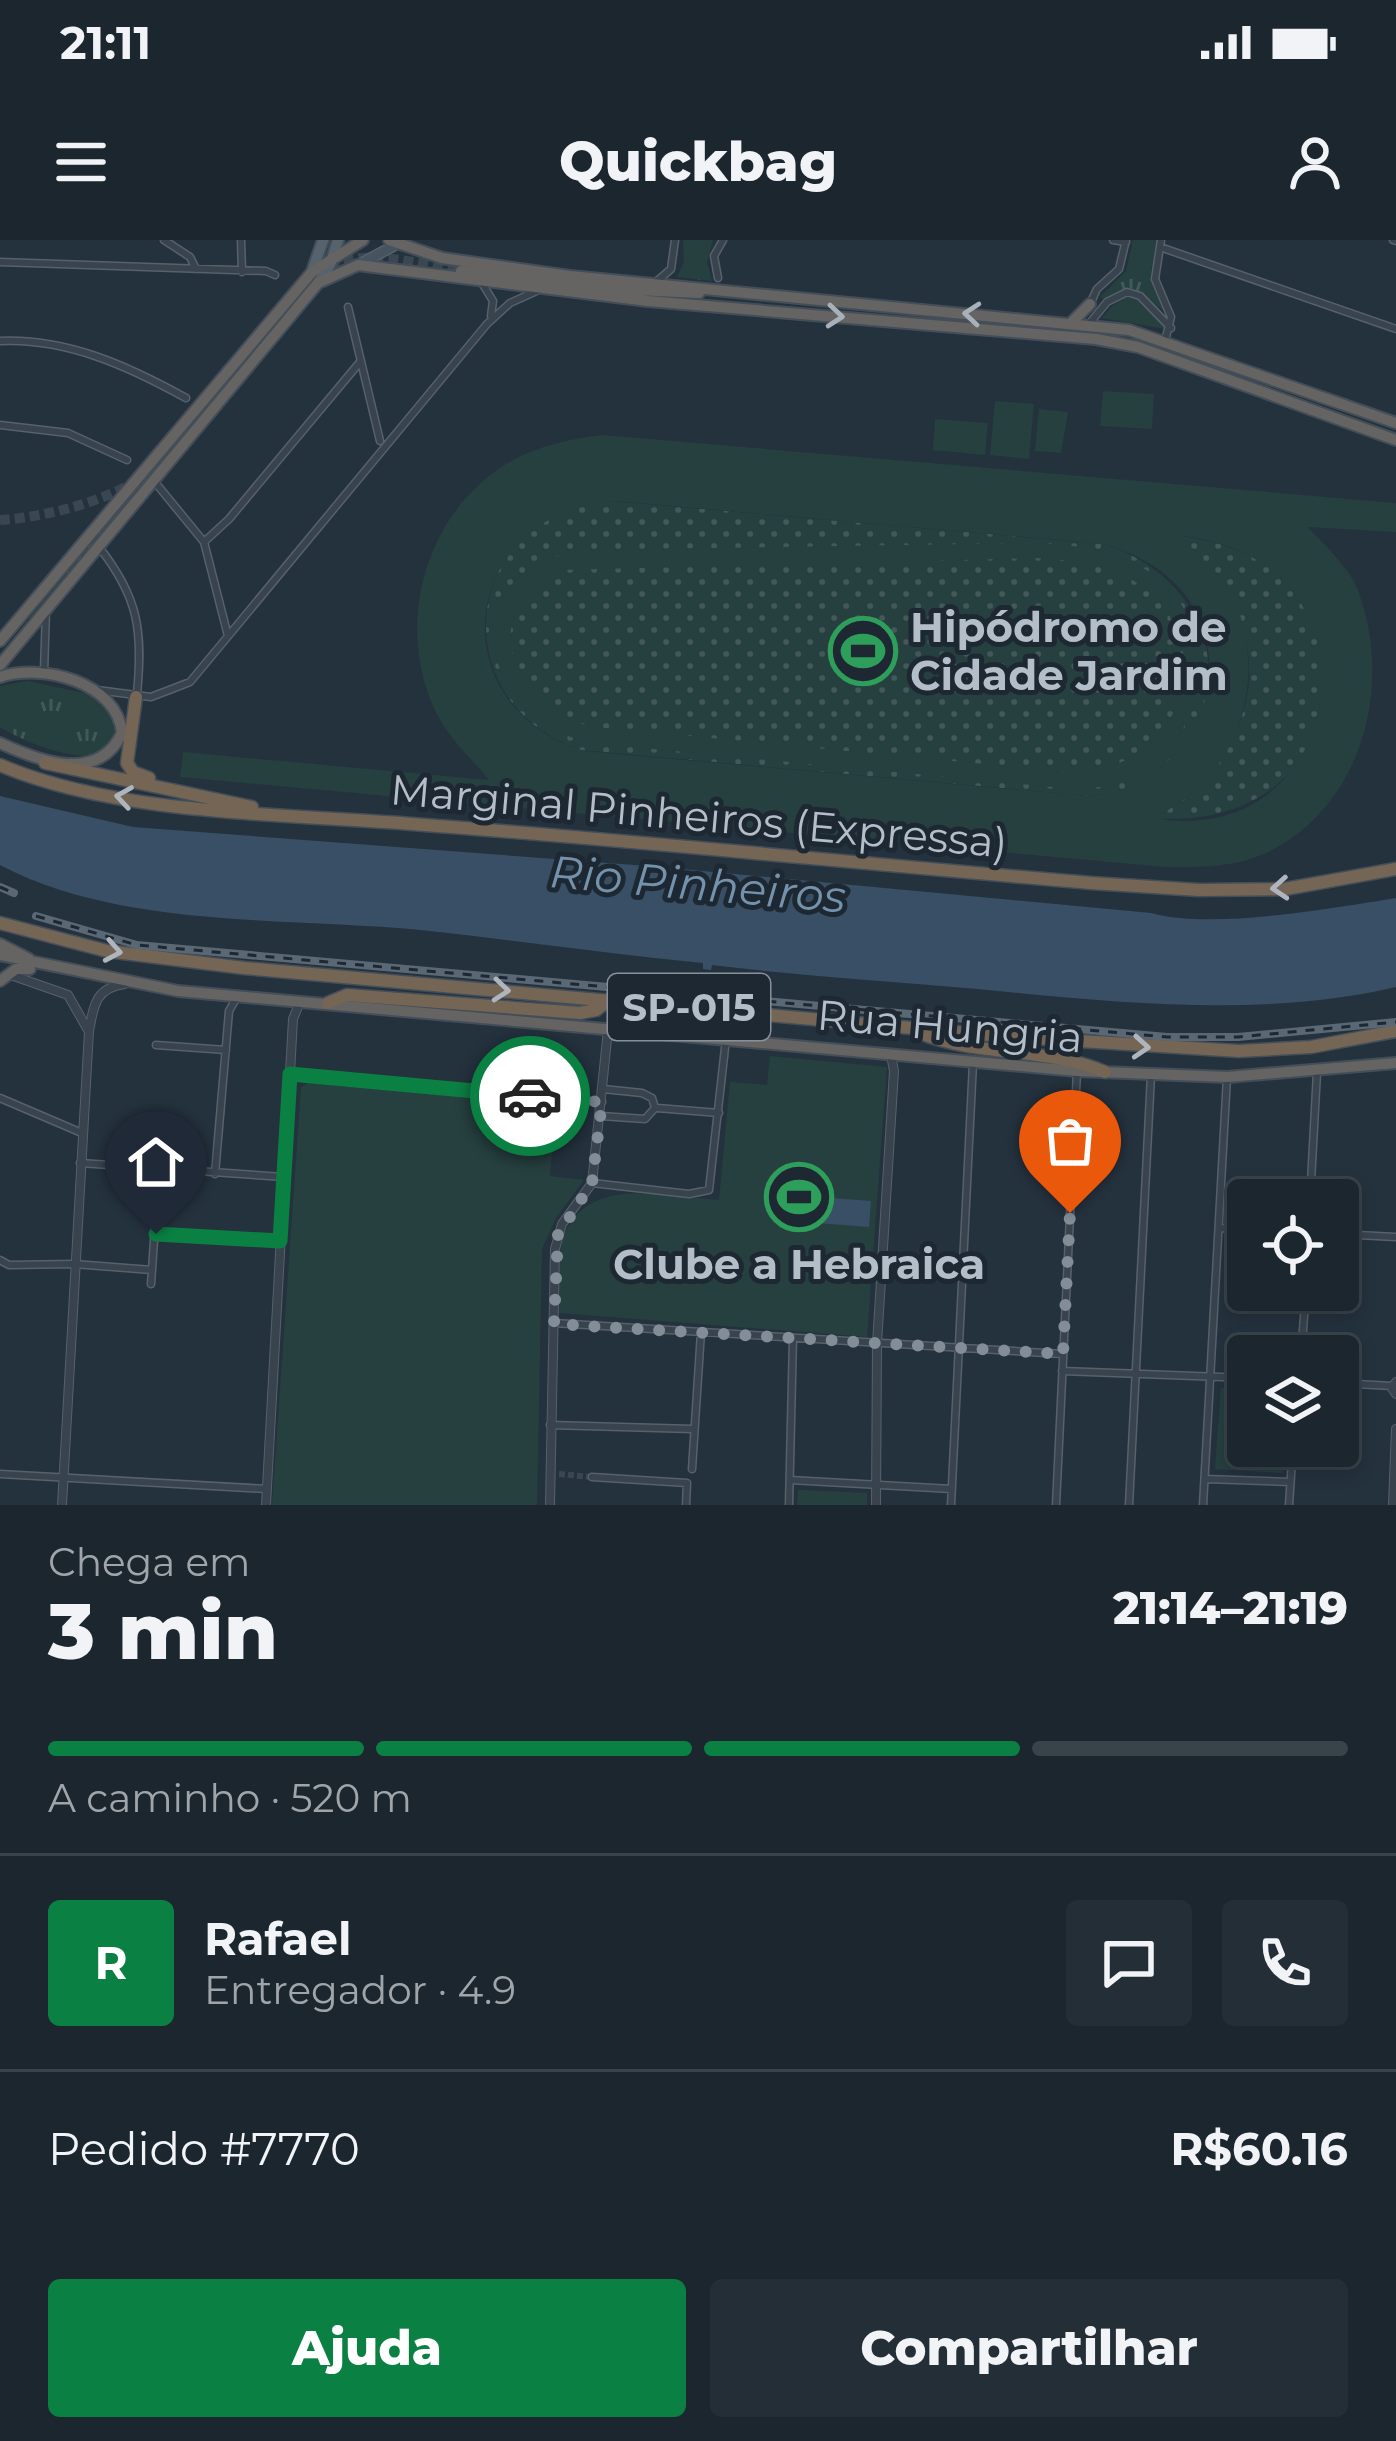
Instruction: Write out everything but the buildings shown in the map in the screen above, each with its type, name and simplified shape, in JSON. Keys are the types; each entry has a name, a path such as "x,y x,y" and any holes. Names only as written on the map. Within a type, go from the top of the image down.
{"highway":[{"path":"332,261 361,240"},
{"path":"427,240 438,257"},
{"path":"397,241 438,257"},
{"path":"416,271 404,263 410,256 570,276 1089,324 1165,341 1396,423"},
{"path":"0,641 315,278 358,265 539,290 1096,339 1138,347 1396,440"},
{"path":"460,271 674,294 744,291"},
{"path":"0,665 315,278"},
{"path":"674,294 716,306"},
{"path":"1072,322 1090,304"},
{"path":"1089,324 1096,339"},
{"path":"1138,347 1165,341"},
{"path":"1327,416 1344,419 1353,407"},
{"path":"1362,428 1367,418 1379,417"},
{"path":"0,677 18,671 44,672 93,689 118,711 122,733"},
{"path":"45,763 94,760 113,749 136,698"},
{"path":"136,698 128,767 190,793"},
{"path":"0,743 45,763 282,817"},
{"name":"Marginal Pinheiros (Expressa)","path":"0,764 88,791 282,817 1199,890 1285,889 1396,868"},
{"name":"SP-015","path":"0,923 58,940 157,958 1153,1048 1239,1051 1311,1046 1396,1031"},
{"path":"0,944 40,964"},
{"path":"0,955 70,972"},
{"path":"2,976 22,968 70,972"},
{"name":"Rua Hungria","path":"70,972 237,997 1077,1071 1227,1077 1396,1063"},
{"path":"328,1004 347,995 590,1013 610,999"},
{"path":"908,1028 950,1044 1105,1072"}],"main road":[{"path":"315,278 323,240"},
{"path":"315,278 332,261 338,240"},
{"path":"358,265 397,241"},
{"path":"0,626 22,617"}],"street":[{"path":"164,240 190,257 196,268"},
{"path":"241,240 242,272"},
{"path":"654,283 671,269 674,240"},
{"path":"718,278 713,266 721,240"},
{"path":"1089,324 1097,289 1119,269 1126,241 1113,240"},
{"path":"1165,341 1171,328 1170,309 1155,279 1160,243 1396,329"},
{"path":"172,246 180,268"},
{"path":"0,262 275,275"},
{"path":"482,283 494,305 487,324"},
{"path":"93,689 136,698 168,693 190,682 487,324 510,302 539,290"},
{"path":"1089,324 1107,302 1127,292 1140,296 1171,328"},
{"path":"348,307 380,441"},
{"path":"0,341 42,343 105,358 186,398"},
{"path":"204,542 229,519 360,362"},
{"path":"0,425 68,433 127,460"},
{"path":"154,481 204,542 228,638"},
{"path":"99,547 117,571 137,615 136,698"},
{"path":"44,672 46,610"},
{"path":"2,976 68,995 89,1031"},
{"path":"62,1505 89,1031 100,993 133,983"},
{"path":"215,1174 230,1006 237,997"},
{"path":"282,1000 293,1019"},
{"path":"266,1505 293,1019 300,1002"},
{"path":"550,1505 558,1235 592,1183 608,1030"},
{"path":"592,1183 706,1192 712,1185 726,1039"},
{"path":"155,1045 226,1050"},
{"path":"876,1505 877,1344 897,1056"},
{"path":"951,1505 974,1063"},
{"path":"1056,1505 1077,1071"},
{"path":"1311,1179 1317,1072"},
{"path":"290,1074 602,1102"},
{"path":"1129,1505 1151,1075"},
{"path":"1203,1505 1227,1077"},
{"path":"603,1089 648,1094 656,1108"},
{"path":"0,1098 82,1133"},
{"path":"656,1108 719,1113"},
{"path":"601,1116 646,1119 656,1108"},
{"path":"80,1163 284,1177"},
{"path":"151,1284 159,1169"},
{"path":"1220,1228 1227,1228"},
{"path":"156,1234 280,1241"},
{"path":"1359,1235 1396,1237"},
{"path":"0,1260 9,1265 152,1270"},
{"path":"554,1324 1063,1354"},
{"path":"692,1469 701,1332"},
{"path":"789,1505 793,1337"},
{"path":"1062,1371 1227,1377"},
{"path":"1359,1385 1393,1389"},
{"path":"550,1425 693,1429"},
{"path":"1393,1504 1396,1430"},
{"path":"1289,1505 1292,1467"},
{"path":"0,1474 267,1490"},
{"path":"592,1477 687,1483 686,1505"},
{"path":"1205,1479 1291,1482"},
{"path":"790,1480 952,1490"}],"green space":[{"path":"683,240 713,240 707,262 712,281 677,277 684,262"},
{"path":"1133,240 1157,240 1150,278 1167,313 1131,288 1105,300 1100,297 1126,271"},
{"path":"1127,297 1142,301 1165,329 1103,318"},
{"path":"272,332 31,619 29,617"},
{"path":"1103,391 1154,394 1152,429 1100,426"},
{"path":"995,401 1034,404 1029,459 990,455"},
{"path":"1039,409 1068,412 1061,453 1035,451"},
{"path":"935,419 988,423 985,455 933,450"},
{"path":"603,435 1396,503 1396,532 1308,527 1350,575 1367,621 1371,700 1348,774 1326,806 1298,833 1252,859 1203,867 180,777 183,752 489,780 445,728 423,675 418,641 425,572 438,540 478,485 529,452","holes":["615,501 1103,544 1125,552 1174,582 1201,622 1209,656 1207,689 1197,721 1179,749 1154,772 1124,788 1089,796 584,751 536,728 505,694 488,655 486,613 498,573 524,538 563,513","1181,536 1250,556 1295,594 1318,644 1321,698 1305,750 1271,792 1220,817 1155,818 1195,791 1222,759 1234,737 1247,688 1246,638 1239,613 1224,582"]},
{"path":"611,501 1103,544 1152,568 1186,602 1205,641 1209,683 1199,724 1175,759 1139,784 1089,796 581,750 536,726 505,693 489,653 487,612 498,572 523,538 561,513"},
{"path":"1178,536 1248,555 1296,592 1322,640 1327,692 1312,742 1277,785 1224,812 1152,818 1191,790 1221,758 1240,722 1249,684 1247,645 1235,607 1212,570"},
{"path":"1035,543 1095,550 1138,565 1175,595 1190,622 1198,651 1191,712 1177,739 1156,762 1129,780 1095,788 590,743 552,728 522,704 503,675 494,644 496,613 512,585 540,563 582,550","holes":["1035,558 1099,566 1123,575 1163,607 1180,637 1184,669 1179,700 1163,729 1139,752 1108,767 1069,772 594,727 550,708 520,674 513,654 514,615 524,597 560,570"]},
{"path":"28,681 93,695 111,707 117,734 111,747 99,754 64,753 0,727 0,686"},
{"name":"Clube a Hebraica","path":"770,1056 887,1067 867,1337 559,1313 564,1236 575,1217 591,1204 631,1194 719,1200 730,1082 767,1085"},
{"path":"308,1083 556,1105 550,1176 584,1180 556,1218 542,1249 537,1505 272,1505 301,1087"},
{"path":"1221,1388 1227,1388 1227,1467 1283,1467 1283,1473 1215,1469"},
{"path":"798,1490 867,1493 867,1505 797,1505"}],"water":[{"name":"Rio Pinheiros","path":"0,796 133,827 661,867 1176,918 1272,916 1396,898 1396,987 1292,1003 1134,1003 712,965 711,970 703,969 703,963 421,930 151,910 47,886 0,865"},
{"path":"819,1197 871,1201 869,1227 816,1223"}],"tunnel":[{"path":"329,264 378,258 461,271"},
{"path":"0,520 90,502 134,482 167,456"},
{"path":"559,1474 592,1477"}],"railway":[{"path":"0,887 14,893"},
{"path":"36,916 137,945 1167,1037 1238,1037 1396,1022"}],"way so far":[{"path":"530,1096 602,1102 592,1183 558,1235 554,1324 1063,1354 1070,1213"}],"place":[{"name":"Hipódromo de Cidade Jardim","path":"863,651"},
{"name":"Clube a Hebraica","path":"799,1197"}],"route":[{"path":"156,1234 280,1241 290,1074 530,1096"}]}
